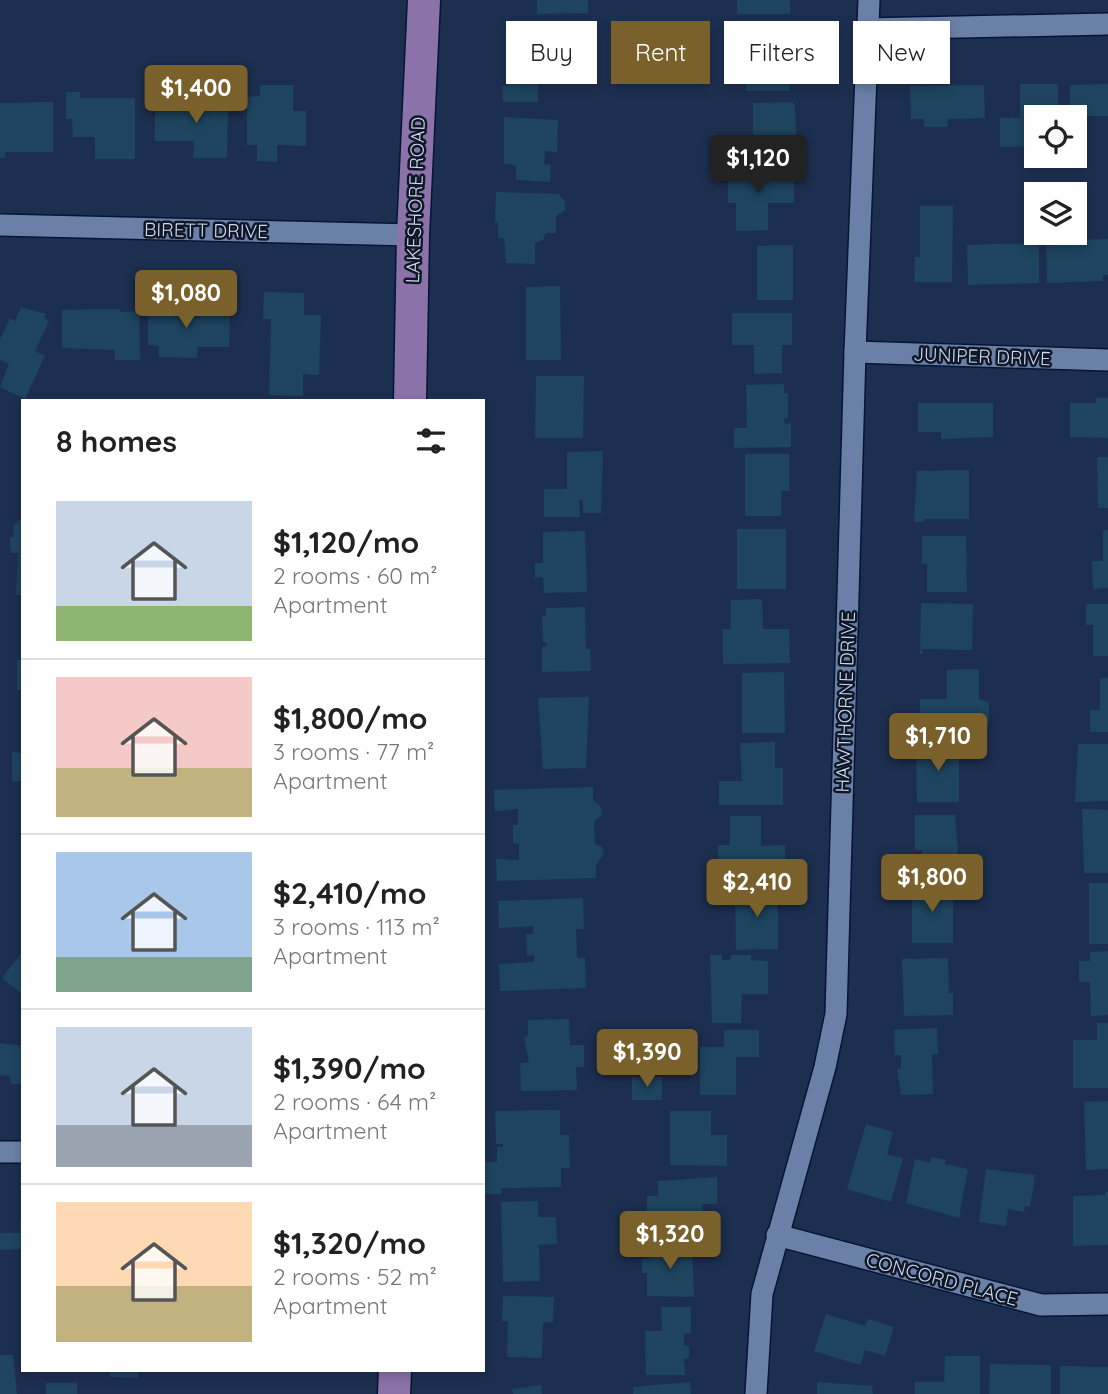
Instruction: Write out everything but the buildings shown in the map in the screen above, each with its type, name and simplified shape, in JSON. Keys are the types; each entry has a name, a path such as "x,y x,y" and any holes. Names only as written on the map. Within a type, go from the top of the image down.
{"main road":[{"name":"LAKESHORE ROAD","path":"410,399 413,235 424,0"},
{"path":"394,1394 395,1372"}],"street":[{"name":"HAWTHORNE DRIVE","path":"867,21 869,0"},
{"path":"950,27 1108,24"},
{"name":"HAWTHORNE DRIVE","path":"756,1394 758,1322 777,1235 819,1090 836,1014 864,84"},
{"name":"BIRETT DRIVE","path":"0,225 413,235"},
{"name":"JUNIPER DRIVE","path":"855,352 1108,359"},
{"path":"0,1152 21,1152"},
{"name":"CONCORD PLACE","path":"777,1235 1041,1305 1108,1304"}]}
